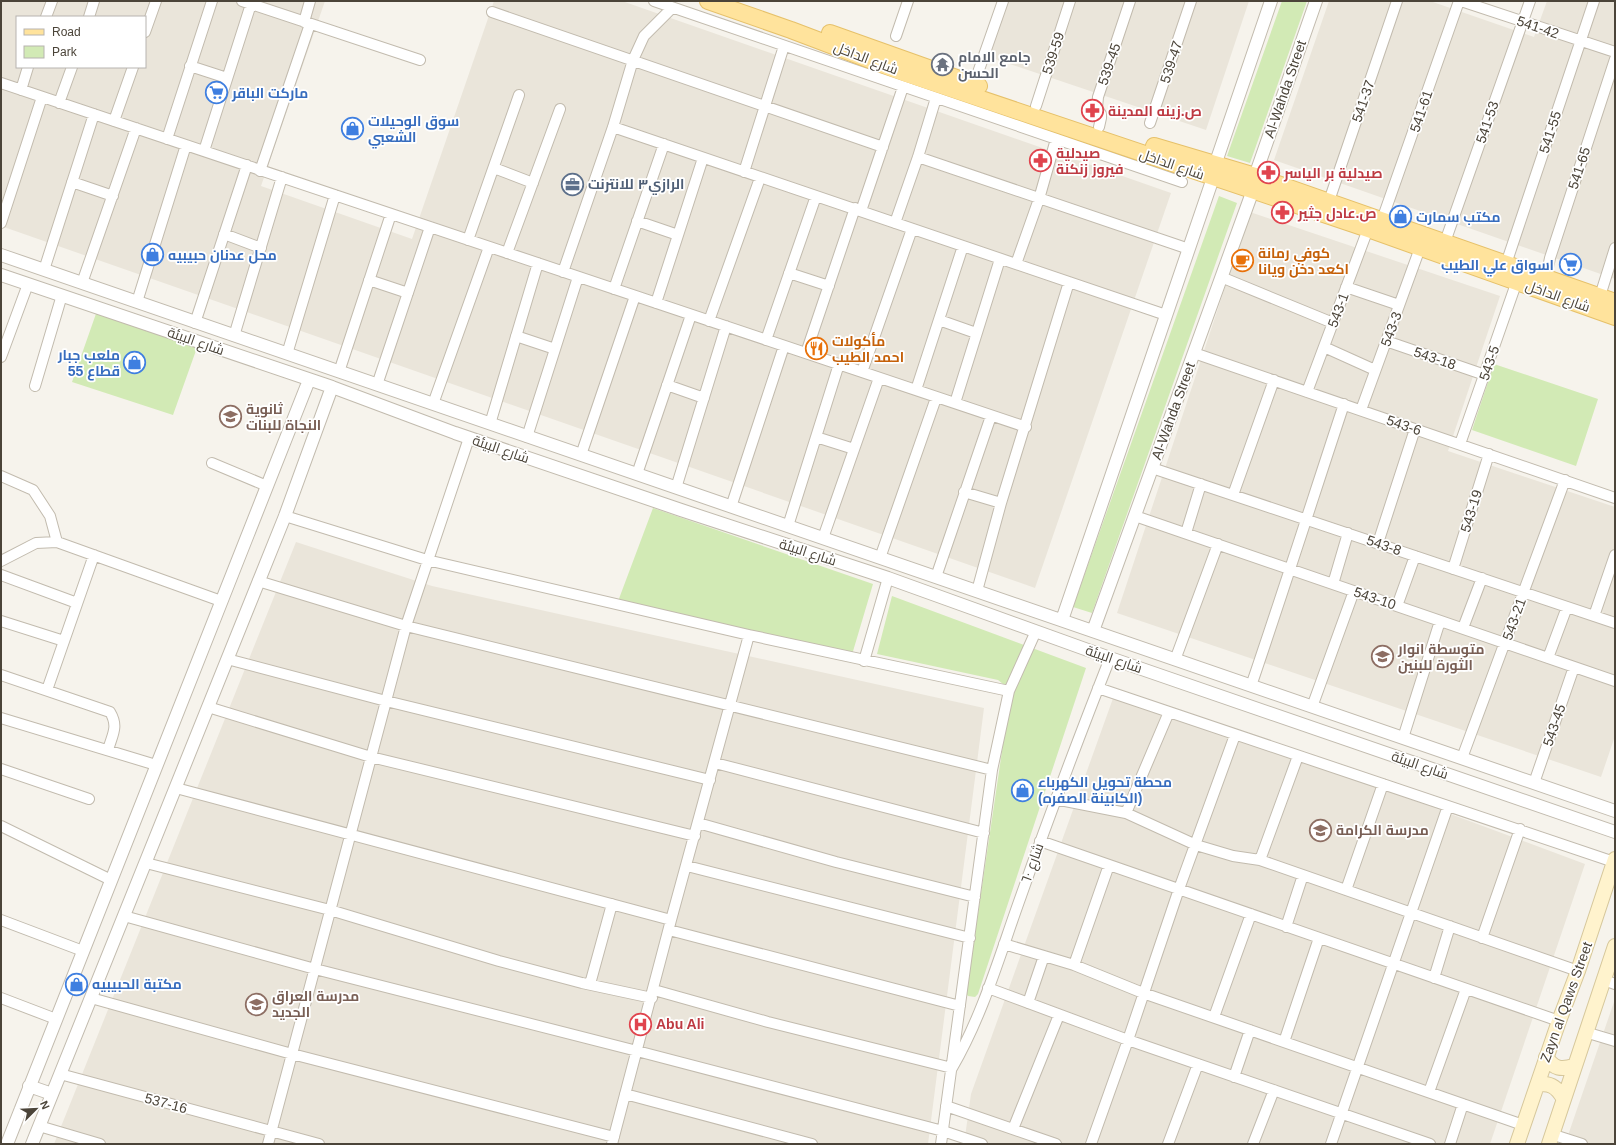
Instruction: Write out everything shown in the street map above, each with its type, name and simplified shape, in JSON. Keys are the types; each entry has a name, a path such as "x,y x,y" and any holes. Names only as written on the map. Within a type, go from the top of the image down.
{"main road":[{"name":"شارع الداخل","path":"708,1 791,30 907,74 1094,138 1254,183 1329,201 1615,302"},
{"name":"شارع الداخل","path":"741,1 1036,106 1094,138"},
{"name":"شارع الداخل","path":"1254,183 1368,229 1615,317"},
{"name":"Zayn al Qaws Street","path":"1517,1144 1558,1021 1578,971 1614,860"},
{"name":"Zayn al Qaws Street","path":"1550,1139 1585,1032 1609,982 1615,946"},
{"path":"1546,1057 1555,1068 1574,1066"},
{"path":"1537,1085 1545,1083 1556,1088 1563,1098"}],"street":[{"path":"48,16 52,1"},
{"path":"89,16 94,1"},
{"path":"146,29 156,1"},
{"path":"167,138 212,1"},
{"path":"260,171 307,23 310,1"},
{"path":"654,1 1056,139 1094,138 1182,182"},
{"path":"896,36 908,1"},
{"path":"974,84 1002,1"},
{"name":"539-59","path":"1036,106 1070,1"},
{"name":"539-45","path":"1094,138 1101,118 1101,114 1097,108 1098,96 1130,1"},
{"name":"539-47","path":"1150,123 1191,1"},
{"path":"1062,620 1189,249 1271,1"},
{"name":"Al-Wahda Street","path":"1093,631 1221,277 1316,1"},
{"name":"541-37","path":"1329,201 1397,1"},
{"name":"541-42","path":"1460,1 1615,52"},
{"name":"541-61","path":"1382,220 1460,1"},
{"name":"541-53","path":"1445,242 1530,1"},
{"name":"541-55","path":"1506,264 1594,1"},
{"path":"204,151 227,78 247,3 420,60"},
{"path":"563,272 614,127 633,60 644,36 672,8"},
{"path":"492,12 883,147"},
{"path":"744,172 784,46"},
{"name":"541-65","path":"1546,277 1550,258 1615,59"},
{"path":"190,66 227,78"},
{"path":"20,90 28,68"},
{"path":"59,103 72,68"},
{"path":"114,121 133,68"},
{"path":"1,83 1026,427"},
{"path":"806,353 829,286 883,147 903,87"},
{"path":"468,240 519,95"},
{"path":"1,223 42,97"},
{"path":"895,223 918,157 936,98"},
{"path":"507,253 560,109"},
{"path":"44,270 94,114"},
{"path":"614,127 760,178 1166,315"},
{"path":"82,283 136,128"},
{"path":"1016,264 1039,199 1056,139"},
{"path":"614,288 664,144"},
{"path":"137,302 186,145"},
{"path":"918,157 1189,249"},
{"path":"656,303 703,158"},
{"path":"195,323 246,166"},
{"path":"494,168 533,183"},
{"path":"234,336 282,177"},
{"path":"709,321 760,178"},
{"path":"72,182 113,196"},
{"path":"287,354 335,195"},
{"path":"766,340 816,196"},
{"path":"339,372 391,214"},
{"path":"637,221 678,234"},
{"path":"377,385 430,227"},
{"path":"862,372 912,229"},
{"name":"543-1","path":"1307,392 1368,229"},
{"path":"224,234 261,248"},
{"path":"916,390 963,246"},
{"path":"433,404 489,247"},
{"name":"543-3","path":"1361,410 1420,248"},
{"path":"1600,296 1615,248"},
{"name":"شارع البيئة","path":"1,255 1615,811"},
{"path":"955,403 1000,258"},
{"path":"490,424 538,263"},
{"path":"789,273 829,286"},
{"name":"شارع البيئة","path":"1,275 332,387 469,438 888,578 1110,658 1615,832"},
{"path":"527,437 578,277"},
{"path":"1221,277 1333,323"},
{"path":"369,280 408,293"},
{"name":"543-5","path":"1460,444 1517,281"},
{"path":"977,591 1001,503 1026,427 1069,282"},
{"path":"1,357 28,284"},
{"path":"1346,287 1399,305"},
{"path":"35,386 62,295"},
{"path":"581,455 635,296"},
{"path":"637,474 691,314"},
{"path":"939,320 976,333"},
{"path":"676,488 726,326"},
{"path":"516,336 555,349"},
{"name":"543-18","path":"1386,341 1485,375"},
{"path":"731,507 784,346"},
{"path":"1324,347 1375,370"},
{"name":"543-6","path":"1194,353 1615,498"},
{"path":"788,526 839,364"},
{"path":"823,538 879,378"},
{"path":"6,1144 309,380"},
{"path":"1233,495 1274,380"},
{"path":"667,385 704,398"},
{"path":"32,1144 285,516 332,387"},
{"path":"880,558 936,398"},
{"path":"1251,686 1291,570 1306,519 1344,404"},
{"path":"936,577 991,416"},
{"path":"1378,543 1415,429"},
{"path":"816,437 854,449"},
{"path":"268,1144 406,626 469,438"},
{"name":"543-19","path":"1453,569 1489,454"},
{"path":"212,463 267,486"},
{"name":"543-8","path":"1152,468 1615,623"},
{"path":"3,479 33,490 50,516 57,542"},
{"name":"543-21","path":"1462,758 1565,480"},
{"path":"1186,533 1201,484"},
{"path":"681,510 688,492"},
{"path":"964,492 1001,503"},
{"path":"285,516 427,560 864,661 1009,691"},
{"name":"543-10","path":"1135,516 1615,681"},
{"path":"1333,584 1348,534"},
{"path":"1,561 36,543 57,542 221,601"},
{"path":"1175,660 1218,544"},
{"path":"47,690 94,555"},
{"path":"1594,616 1615,555"},
{"path":"1397,606 1415,556"},
{"path":"1,575 77,603"},
{"path":"864,661 888,578"},
{"path":"1462,628 1482,578"},
{"path":"258,581 406,626 992,770"},
{"path":"1312,707 1354,591"},
{"path":"1548,658 1567,607"},
{"path":"1,621 64,641"},
{"path":"1403,738 1440,621"},
{"path":"941,1144 992,770 1009,691 1036,631"},
{"path":"91,998 292,1054 613,1140 749,635"},
{"path":"227,658 386,701 710,780"},
{"name":"شارع ٦٠","path":"952,1068 963,1049 988,988 1055,799 1110,658"},
{"name":"543-45","path":"1534,783 1574,667"},
{"path":"1,675 110,712 116,725 108,750"},
{"path":"1212,693 1218,675"},
{"path":"1098,688 1235,735 1614,860"},
{"path":"208,707 371,756 695,836"},
{"path":"1126,814 1169,712"},
{"path":"1,718 156,765"},
{"path":"1091,1144 1179,890 1235,735"},
{"path":"1260,860 1298,756"},
{"path":"715,763 984,834"},
{"path":"1,769 89,799"},
{"path":"1346,890 1383,784"},
{"path":"176,788 612,904 670,925 960,1006"},
{"path":"1055,799 1126,814 1196,845 1233,856 1260,860 1578,971"},
{"path":"1331,1144 1448,806"},
{"path":"698,823 836,862 975,897"},
{"path":"1,826 111,880"},
{"path":"1482,938 1520,830"},
{"path":"1040,841 1558,1021"},
{"path":"146,863 330,910 499,960 590,984 653,994 952,1068"},
{"path":"1074,965 1110,865"},
{"path":"687,866 970,938"},
{"path":"1286,927 1303,875"},
{"path":"590,984 612,904"},
{"path":"1214,1017 1251,914"},
{"path":"124,916 314,970 637,1051 943,1131 982,1144"},
{"path":"1,920 83,951"},
{"path":"1434,978 1450,926"},
{"path":"1284,1042 1319,938"},
{"path":"1004,944 1074,965 1144,993 1523,1125"},
{"path":"1028,1003 1044,956"},
{"path":"988,988 1128,1040 1342,1114 1413,1141 1430,1144"},
{"path":"1429,1092 1466,989"},
{"path":"1,998 56,1020"},
{"path":"1013,1129 1059,1015"},
{"path":"1234,1077 1250,1030"},
{"path":"1585,1032 1615,1041"},
{"path":"1168,1144 1198,1064"},
{"name":"537-16","path":"60,1074 319,1144"},
{"path":"29,1086 52,1094"},
{"path":"1253,1144 1274,1090"},
{"path":"625,1094 812,1144"},
{"path":"1450,1144 1463,1104"},
{"path":"946,1106 1056,1144"},
{"path":"39,1126 100,1144"},
{"path":"1550,1139 1582,1144"}],"shaded area":[{"path":"1,1 325,1 261,186 412,239 494,1 622,1 1171,193 1035,588 1,226"},
{"path":"1008,1 1249,1 1206,130 989,57"},
{"path":"1329,1 1430,1 1534,37 1547,1 1615,1 1615,279 1274,160"},
{"path":"1250,212 1500,296 1448,451 1615,507 1615,736 1601,777 1117,613"},
{"path":"296,542 432,586 984,708 928,1144 54,1144"},
{"path":"1116,690 1585,864 1490,1144 964,1144 971,1094"},
{"path":"1615,999 1615,1144 1565,1144"}],"green space":[{"path":"1282,1 1307,1 1250,163 1227,156"},
{"path":"1219,196 1237,203 1092,613 1073,607"},
{"path":"98,308 199,342 173,415 72,382"},
{"path":"1494,364 1598,399 1576,466 1472,430"},
{"path":"653,508 873,584 851,658 617,604"},
{"path":"892,596 1086,668 978,994 975,997 968,996 966,993 1010,697 1003,684 998,680 877,654"}],"place":[{"name":"جامع الامام الحسن","path":"943,65"},
{"name":"ماركت الباقر","path":"216,93"},
{"name":"ص.زينه المدينة","path":"1092,111"},
{"name":"سوق الوحيلات الشعبي","path":"352,129"},
{"name":"صيدلية فيروز زنكنة","path":"1040,161"},
{"name":"صيدلية بر الياسر","path":"1268,173"},
{"name":"الرازي٣ للانترنت","path":"573,184"},
{"name":"ص.عادل جثير","path":"1282,213"},
{"name":"مكتب سمارت","path":"1401,217"},
{"name":"محل عدنان حبيبيه","path":"152,255"},
{"name":"كوفي رمانة اكعد دخن ويانا","path":"1242,261"},
{"name":"اسواق علي الطيب","path":"1570,265"},
{"name":"مأكولات احمد الطيب","path":"817,349"},
{"name":"ملعب جبار قطاع 55","path":"135,363"},
{"name":"ثانوية النجاة للبنات","path":"231,417"},
{"name":"متوسطة انوار الثورة للبنين","path":"1382,657"},
{"name":"محطة تحويل الكهرباء (الكابينة الصفره)","path":"1022,790"},
{"name":"مدرسة الكرامة","path":"1321,830"},
{"name":"مكتبة الحبيبيه","path":"77,984"},
{"name":"مدرسة العراق الجديد","path":"257,1004"},
{"name":"Abu Ali","path":"640,1024"}]}
